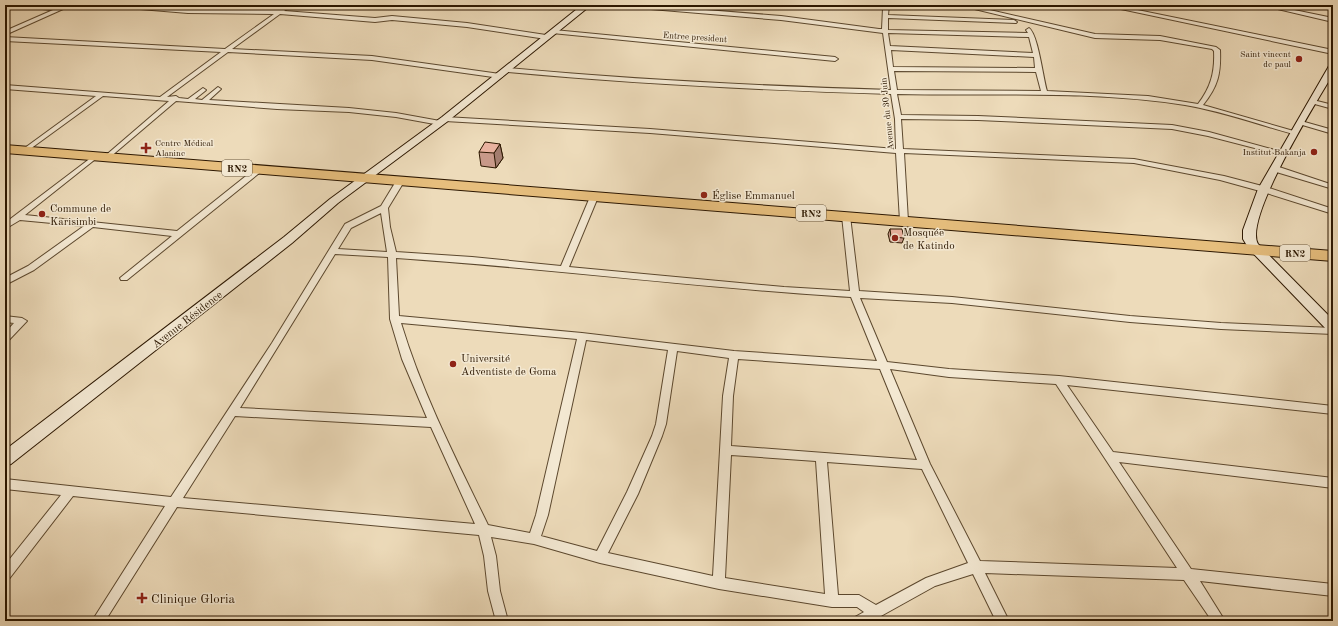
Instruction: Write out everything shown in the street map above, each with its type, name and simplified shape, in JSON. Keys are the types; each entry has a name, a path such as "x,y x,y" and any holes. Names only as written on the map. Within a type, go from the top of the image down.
{"highway":[{"name":"RN2","path":"5,150 367,177 594,197 1333,256"}],"main road":[{"name":"Avenue Résidence","path":"5,459 367,177 508,70 546,37 587,5"},
{"path":"1333,66 1330,79 1313,102 1276,169 1263,189 1249,230 1249,239 1256,250 1333,329"}],"street":[{"path":"22,5 60,9"},
{"path":"5,33 69,5"},
{"path":"116,5 188,11 279,12 375,20 391,18 409,19 467,25 546,37"},
{"path":"160,9 172,5"},
{"path":"163,97 289,5"},
{"path":"627,5 781,18 885,31 1031,36"},
{"path":"867,5 886,6"},
{"path":"961,5 1024,21 1095,36 1160,38 1214,48 1217,50 1218,68 1216,81 1213,88 1199,106"},
{"path":"1105,5 1333,52"},
{"path":"1263,5 1333,20"},
{"name":"Avenue du 30 Juin","path":"886,6 885,31 898,117 904,221"},
{"path":"886,16 1024,21"},
{"path":"1024,21 1037,55 1038,70 1044,92"},
{"name":"Entree president","path":"554,32 638,42 722,48 835,59"},
{"path":"5,39 381,59 500,76"},
{"path":"888,48 1037,55"},
{"path":"891,69 998,68 1038,70"},
{"path":"508,70 617,80 740,87 894,92 1044,92 1103,94 1199,106 1295,133"},
{"path":"5,88 101,95 163,97 277,107 358,111 442,121 650,131 900,151 1134,161 1214,176 1263,189 1333,212"},
{"path":"204,101 218,89"},
{"path":"191,100 202,90"},
{"path":"24,151 101,95"},
{"path":"5,227 101,157 176,98"},
{"path":"1313,102 1333,107"},
{"path":"898,117 978,118 1172,127 1209,134 1284,154"},
{"path":"1301,123 1333,132"},
{"path":"1276,169 1333,187"},
{"path":"124,278 259,170"},
{"path":"98,621 233,412 348,226 384,208 401,180"},
{"path":"564,269 594,197"},
{"path":"384,208 386,227 392,254 395,319 407,359 434,423 484,530 490,556 494,591 502,621"},
{"path":"846,216 855,295 866,324 885,366 925,465 1003,621"},
{"path":"18,217 180,234"},
{"path":"5,282 30,268 92,224"},
{"path":"333,251 392,254 855,295 952,300 1160,322 1333,329"},
{"path":"5,318 22,321 5,339"},
{"path":"395,319 582,336 734,355 885,366 949,373 1059,380 1333,410"},
{"path":"534,539 542,515 582,336"},
{"path":"600,557 632,494 658,436 673,348"},
{"path":"719,583 728,396 734,355"},
{"path":"1059,380 1219,621"},
{"path":"233,412 434,423"},
{"path":"725,450 925,465"},
{"path":"1110,456 1333,483"},
{"path":"821,458 832,601"},
{"path":"5,484 174,502 484,530 534,539 600,557 719,583 832,601 859,602 876,612"},
{"path":"5,575 70,492"},
{"path":"860,621 905,594 931,581 960,570 977,567 1188,574 1333,590"}],"building":[{"path":"485,142 500,144 494,153 479,152"},
{"path":"890,229 902,229 904,238 891,237"}],"place":[{"name":"Saint vincent de paul","path":"1299,59"},
{"name":"Centre Médical Alanine","path":"146,148"},
{"name":"Institut Bakanja","path":"1314,152"},
{"name":"Église Emmanuel","path":"704,195"},
{"name":"Commune de Karisimbi","path":"42,214"},
{"name":"Mosquée de Katindo","path":"895,238"},
{"name":"Université Adventiste de Goma","path":"453,364"},
{"name":"Clinique Gloria","path":"142,598"}]}
